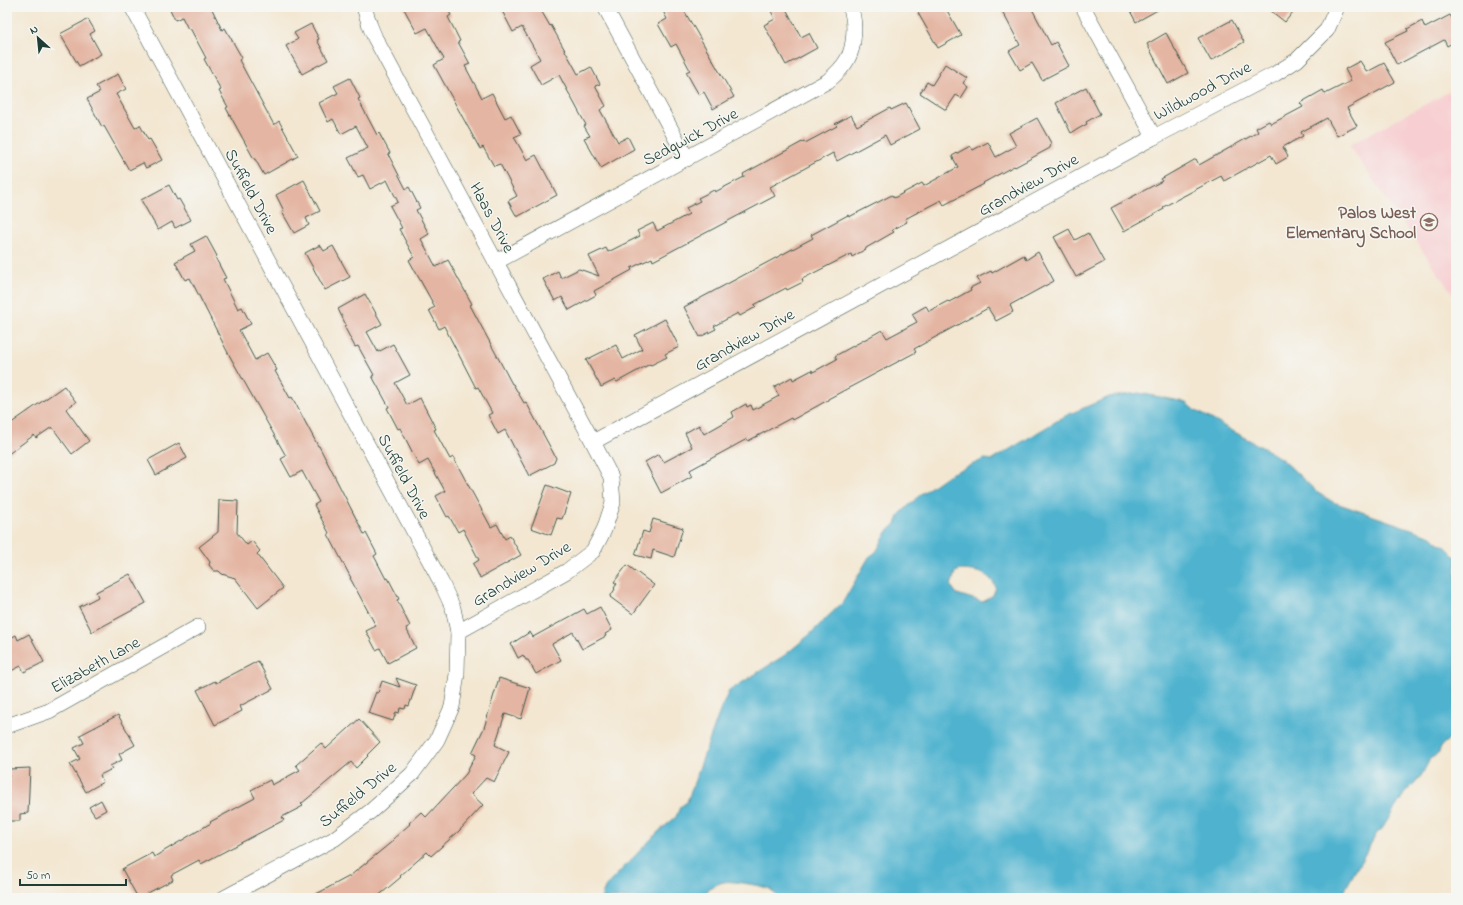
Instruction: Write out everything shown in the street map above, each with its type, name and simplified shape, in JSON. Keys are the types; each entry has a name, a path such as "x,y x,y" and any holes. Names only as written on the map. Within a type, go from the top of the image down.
{"street":[{"name":"Suffield Drive","path":"132,7 441,582 453,608 458,632 457,674 452,707 437,740 412,774 371,811 334,839 224,898"},
{"name":"Haas Drive","path":"364,7 370,26 376,38 594,442"},
{"path":"605,7 687,159"},
{"name":"Sedgwick Drive","path":"496,262 814,90 828,81 839,72 848,59 854,34 850,7"},
{"name":"Wildwood Drive","path":"1083,7 1154,138 1275,74 1297,60 1313,46 1327,30 1337,7"},
{"name":"Grandview Drive","path":"458,632 567,571 593,551 604,530 613,503 611,476 594,442 1154,138"},
{"name":"Elizabeth Lane","path":"7,726 49,711 198,627"}],"shaded area":[{"name":"Palos West Elementary School","path":"1456,88 1456,299 1349,145"}],"water":[{"path":"1139,393 1186,403 1193,409 1283,460 1318,493 1333,502 1432,536 1456,557 1456,733 1441,746 1439,752 1429,761 1421,776 1404,794 1382,829 1377,833 1340,898 777,898 770,889 767,888 727,882 714,886 701,898 601,898 606,886 658,832 676,817 680,807 687,802 720,711 729,691 785,655 808,636 843,602 869,557 876,552 887,532 896,524 900,514 921,494 948,475 985,459 992,460 1065,416 1109,397","holes":["961,570 986,575 996,587 993,595 983,602 957,594 951,586 955,572"]}],"building":[{"path":"169,7 211,7 222,30 225,28 242,58 239,60 274,125 279,121 298,156 264,175 226,108 228,107 219,91 221,90 204,59 206,58 190,28 188,29 182,17 175,20"},
{"path":"403,7 446,7 451,15 448,17 460,41 458,42 470,64 465,66 482,98 492,93 505,118 511,115 521,134 514,137 527,160 536,155 557,195 517,217 508,201 517,196 500,164 494,166 483,147 480,149 434,65 444,59 427,28 417,33"},
{"path":"500,7 539,7 550,26 551,25 578,74 591,67 600,84 595,86 606,106 600,110 618,142 628,137 634,149 601,168 584,138 590,136 584,126 586,125 559,75 541,85 530,65 540,59 522,27 513,32"},
{"path":"661,7 682,7 734,97 713,109 704,92 699,95 686,72 690,70 676,44 671,47 658,24 667,19"},
{"path":"769,7 785,7 801,37 809,33 817,48 786,65 764,25 775,19"},
{"path":"928,7 945,7 961,35 938,48 918,13"},
{"path":"1000,7 1031,7 1051,45 1056,42 1069,66 1042,80 1032,63 1020,70 1009,51 1020,45"},
{"path":"1128,7 1163,7 1136,22"},
{"path":"1266,7 1297,7 1285,22"},
{"path":"1450,15 1456,25 1456,41 1447,46 1444,40 1397,65 1385,42 1408,31 1407,29 1422,21 1425,28"},
{"path":"88,19 95,31 90,34 101,54 79,66 60,34"},
{"path":"1232,20 1244,42 1211,61 1198,38"},
{"path":"311,24 319,39 317,40 328,60 302,74 286,46 298,39 294,33"},
{"path":"1166,33 1188,73 1168,84 1147,44"},
{"path":"1360,61 1367,72 1384,63 1395,82 1347,108 1357,126 1337,136 1327,118 1301,132 1303,136 1283,147 1288,157 1276,164 1271,155 1224,181 1221,176 1163,207 1164,209 1124,231 1111,208 1162,181 1161,179 1196,159 1199,165 1258,132 1256,128 1269,121 1271,124 1303,107 1300,103 1323,90 1325,94 1351,81 1345,69"},
{"path":"945,64 967,78 963,83 968,87 961,98 956,95 946,110 920,93 927,82 932,85"},
{"path":"118,74 126,89 116,94 135,128 140,125 148,140 150,139 162,160 146,168 143,163 129,170 104,126 102,127 87,99 100,92 96,86"},
{"path":"350,78 360,98 358,99 377,135 379,133 390,153 388,154 406,189 409,187 420,208 416,210 429,234 421,239 436,267 448,260 512,384 524,403 526,402 556,458 554,463 529,476 505,430 498,434 488,415 492,413 478,387 476,388 444,326 439,329 429,310 435,307 409,260 414,257 399,229 402,228 390,206 398,202 387,180 370,189 363,175 358,177 348,158 368,148 356,126 341,134 333,119 328,122 319,103 338,93 334,86"},
{"path":"1086,87 1100,114 1086,122 1087,124 1071,133 1056,103"},
{"path":"906,103 920,129 890,145 885,135 837,161 833,153 770,187 775,196 653,261 652,258 631,268 632,270 594,291 596,295 569,310 562,297 555,301 543,279 558,271 561,278 579,269 599,276 589,256 606,248 608,252 640,236 637,231 653,223 657,231 689,214 686,208 700,201 698,198 714,190 715,192 744,177 743,174 804,141 805,143 837,126 835,124 851,115 857,126 890,108 891,110"},
{"path":"1037,118 1051,143 1050,148 944,205 941,200 905,219 907,222 892,230 894,232 866,249 852,257 851,254 802,279 803,282 787,290 786,288 754,305 756,307 740,316 738,313 714,326 716,329 700,337 684,307 813,238 811,235 848,215 849,217 892,195 894,198 922,183 924,186 958,167 952,156 970,146 973,150 988,142 996,157 1016,146 1009,133"},
{"path":"304,180 320,211 306,218 309,225 294,233 282,212 284,211 276,195"},
{"path":"169,185 177,200 179,199 191,220 175,228 172,222 158,230 141,200"},
{"path":"1069,229 1075,240 1088,233 1104,262 1076,277 1054,237"},
{"path":"206,236 217,256 215,257 226,278 223,279 238,309 242,307 251,324 239,330 255,360 267,353 290,398 292,397 319,446 364,534 366,533 377,554 374,556 399,599 397,600 410,626 406,628 416,648 388,663 380,648 376,650 366,631 376,626 350,578 314,505 319,502 302,471 291,477 281,459 286,456 228,353 190,278 185,280 175,262 195,251 191,244"},
{"path":"320,245 324,251 333,246 350,277 325,290 305,253"},
{"path":"1038,252 1054,281 1010,305 1013,312 996,321 988,308 914,349 916,352 792,420 791,418 748,441 747,439 690,470 692,476 661,493 645,462 659,454 664,462 692,447 685,433 699,425 704,434 734,417 732,412 746,404 747,407 751,405 753,410 779,396 774,387 792,377 793,380 812,370 813,372 837,359 835,356 882,330 887,338 917,322 912,314 926,306 929,311 948,301 949,302 971,290 970,288 980,283 977,278 991,271 992,273 1024,255 1026,260"},
{"path":"365,294 382,324 367,332 378,352 393,344 410,375 395,383 407,405 420,398 436,429 434,430 450,459 453,457 491,527 497,524 505,539 510,536 521,555 480,578 473,564 479,560 463,529 458,532 449,516 447,517 436,496 445,491 428,460 419,465 400,428 398,429 387,408 389,407 372,376 374,375 358,346 355,347 344,326 346,325 338,309"},
{"path":"665,319 679,347 665,354 667,357 651,365 650,364 617,382 615,380 601,387 586,360 616,345 623,359 642,349 635,335"},
{"path":"64,386 76,402 66,409 89,441 72,454 52,427 36,438 34,435 7,455 7,426"},
{"path":"179,443 187,458 156,475 148,460"},
{"path":"547,485 571,494 562,519 557,518 551,535 531,528"},
{"path":"219,500 238,501 237,533 247,545 252,541 260,551 257,554 283,588 258,608 235,578 222,574 219,571 214,571 209,565 210,562 199,547 218,532"},
{"path":"653,519 683,528 674,557 653,550 651,559 635,555 643,531 649,533"},
{"path":"627,565 654,585 633,614 610,597 617,584 614,582"},
{"path":"130,574 146,603 92,632 79,607 98,597 96,592"},
{"path":"600,607 612,630 605,634 606,636 582,649 573,632 552,644 561,660 536,674 528,660 526,660 523,655 518,658 511,644 530,632 533,637 584,609 587,614"},
{"path":"29,634 44,662 24,672 21,666 7,673 7,640 16,635 18,640"},
{"path":"258,661 273,689 240,706 242,711 215,725 197,690 215,681 216,683"},
{"path":"396,678 416,685 409,706 406,705 405,709 400,708 399,713 396,712 393,721 368,713 382,681 400,687"},
{"path":"499,678 530,688 521,719 505,714 495,745 509,752 494,782 486,778 471,794 483,805 459,831 431,856 427,852 376,898 309,898 350,876 394,840 393,839 421,812 426,817 466,774 476,755 472,753 484,728"},
{"path":"118,715 135,745 119,754 122,760 110,766 112,769 100,775 103,782 86,792 70,764 80,759 74,748 84,743 80,735"},
{"path":"359,719 380,742 356,768 351,762 301,804 303,806 282,817 284,820 201,864 199,860 171,875 173,880 138,898 122,869 152,853 154,857 211,823 210,822 255,798 251,790 270,780 272,785 300,770 296,765 321,743 326,749"},
{"path":"30,768 28,813 20,814 20,821 7,821 7,777 9,777 9,769"},
{"path":"101,800 106,810 95,816 89,807"}],"place":[{"name":"Palos West Elementary School","path":"1429,222"}]}
